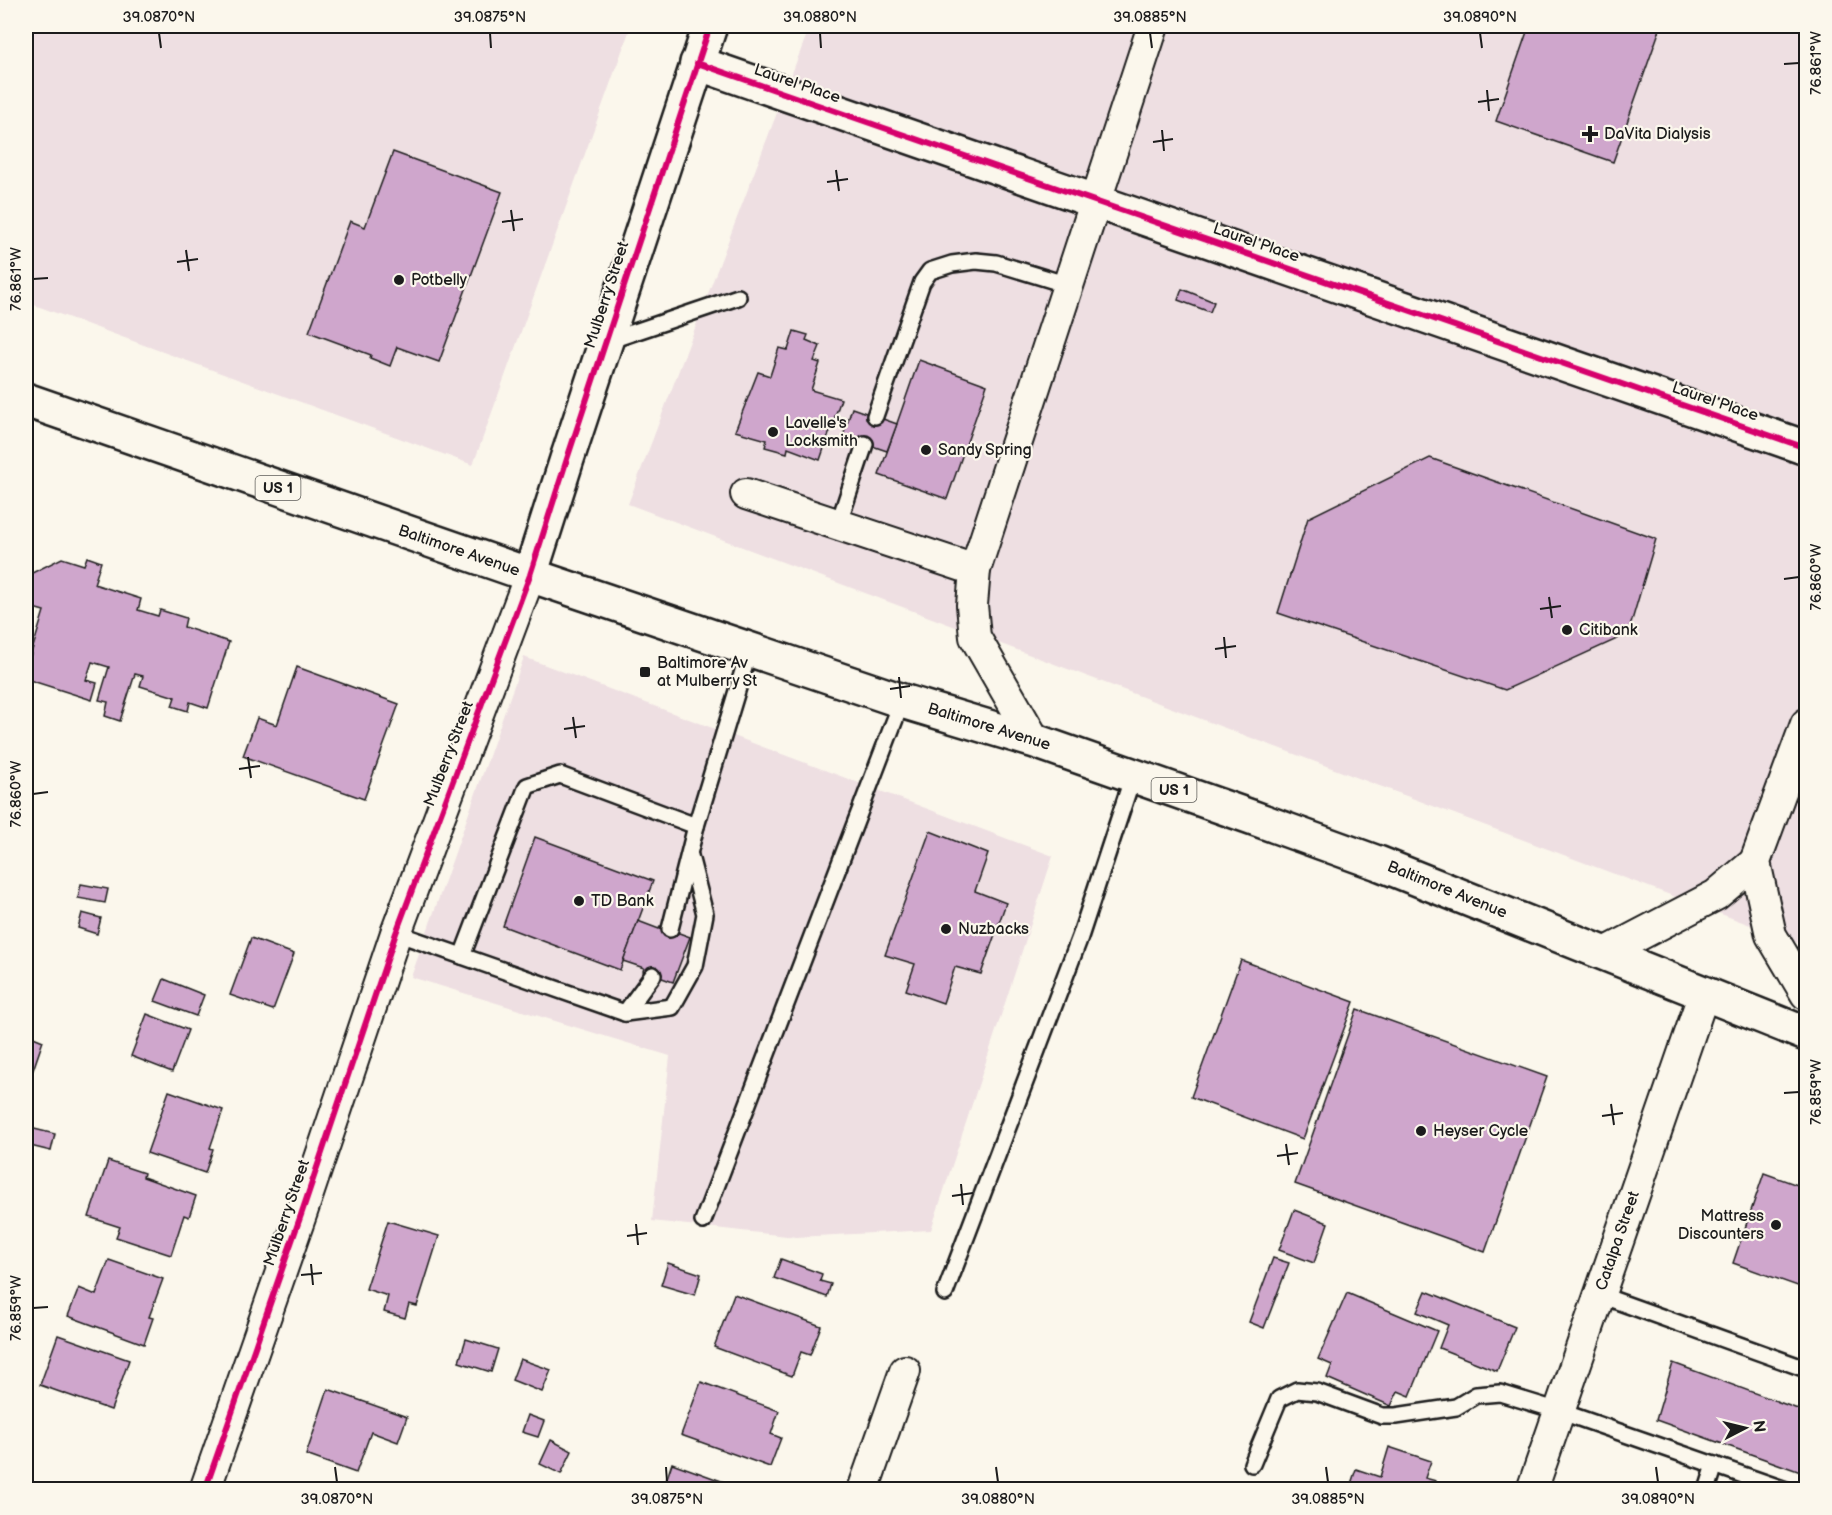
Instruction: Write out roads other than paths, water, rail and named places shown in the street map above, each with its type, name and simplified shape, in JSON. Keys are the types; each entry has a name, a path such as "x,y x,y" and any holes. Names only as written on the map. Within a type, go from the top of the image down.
{"main road":[{"name":"Mulberry Street","path":"530,575 710,26"},
{"name":"Laurel Place","path":"697,63 1806,448"},
{"name":"Baltimore Avenue","path":"26,400 530,575 902,700 1035,741 1378,863 1806,1034"}],"street":[{"path":"1035,741 975,637 972,605 975,570 1153,26"},
{"path":"746,494 975,570"},
{"name":"Mulberry Street","path":"205,1490 396,933 530,575"},
{"path":"1605,953 1716,895 1755,862 1806,724"},
{"path":"1755,862 1771,934 1806,994"},
{"name":"Catalpa Street","path":"1532,1490 1704,993"},
{"path":"863,1490 905,1371"}],"lane":[{"path":"875,416 922,282 930,271 952,264 976,261 996,263 1068,285"},
{"path":"605,342 738,297"},
{"path":"838,525 865,444"},
{"path":"670,929 696,826 750,648"},
{"path":"703,1221 902,700"},
{"path":"462,956 527,786 560,776 696,826"},
{"path":"945,1293 1080,937 1133,776"},
{"path":"396,933 625,1013 672,1007 695,966 705,914 689,854"},
{"path":"625,1013 653,975"},
{"path":"1600,1294 1806,1369"},
{"path":"1251,1464 1279,1399 1297,1390 1317,1392 1382,1416 1447,1409 1456,1407 1476,1395 1500,1393 1559,1411 1786,1490"},
{"path":"1707,1490 1715,1465"}],"place":[{"name":"DaVita Dialysis","path":"1590,134"},
{"name":"Potbelly","path":"399,280"},
{"name":"Lavelle's Locksmith","path":"773,432"},
{"name":"Sandy Spring","path":"926,450"},
{"name":"Citibank","path":"1567,630"},
{"name":"Baltimore Av at Mulberry St","path":"645,672"},
{"name":"TD Bank","path":"579,901"},
{"name":"Nuzbacks","path":"946,929"},
{"name":"Heyser Cycle","path":"1421,1131"},
{"name":"Mattress Discounters","path":"1776,1225"}]}
